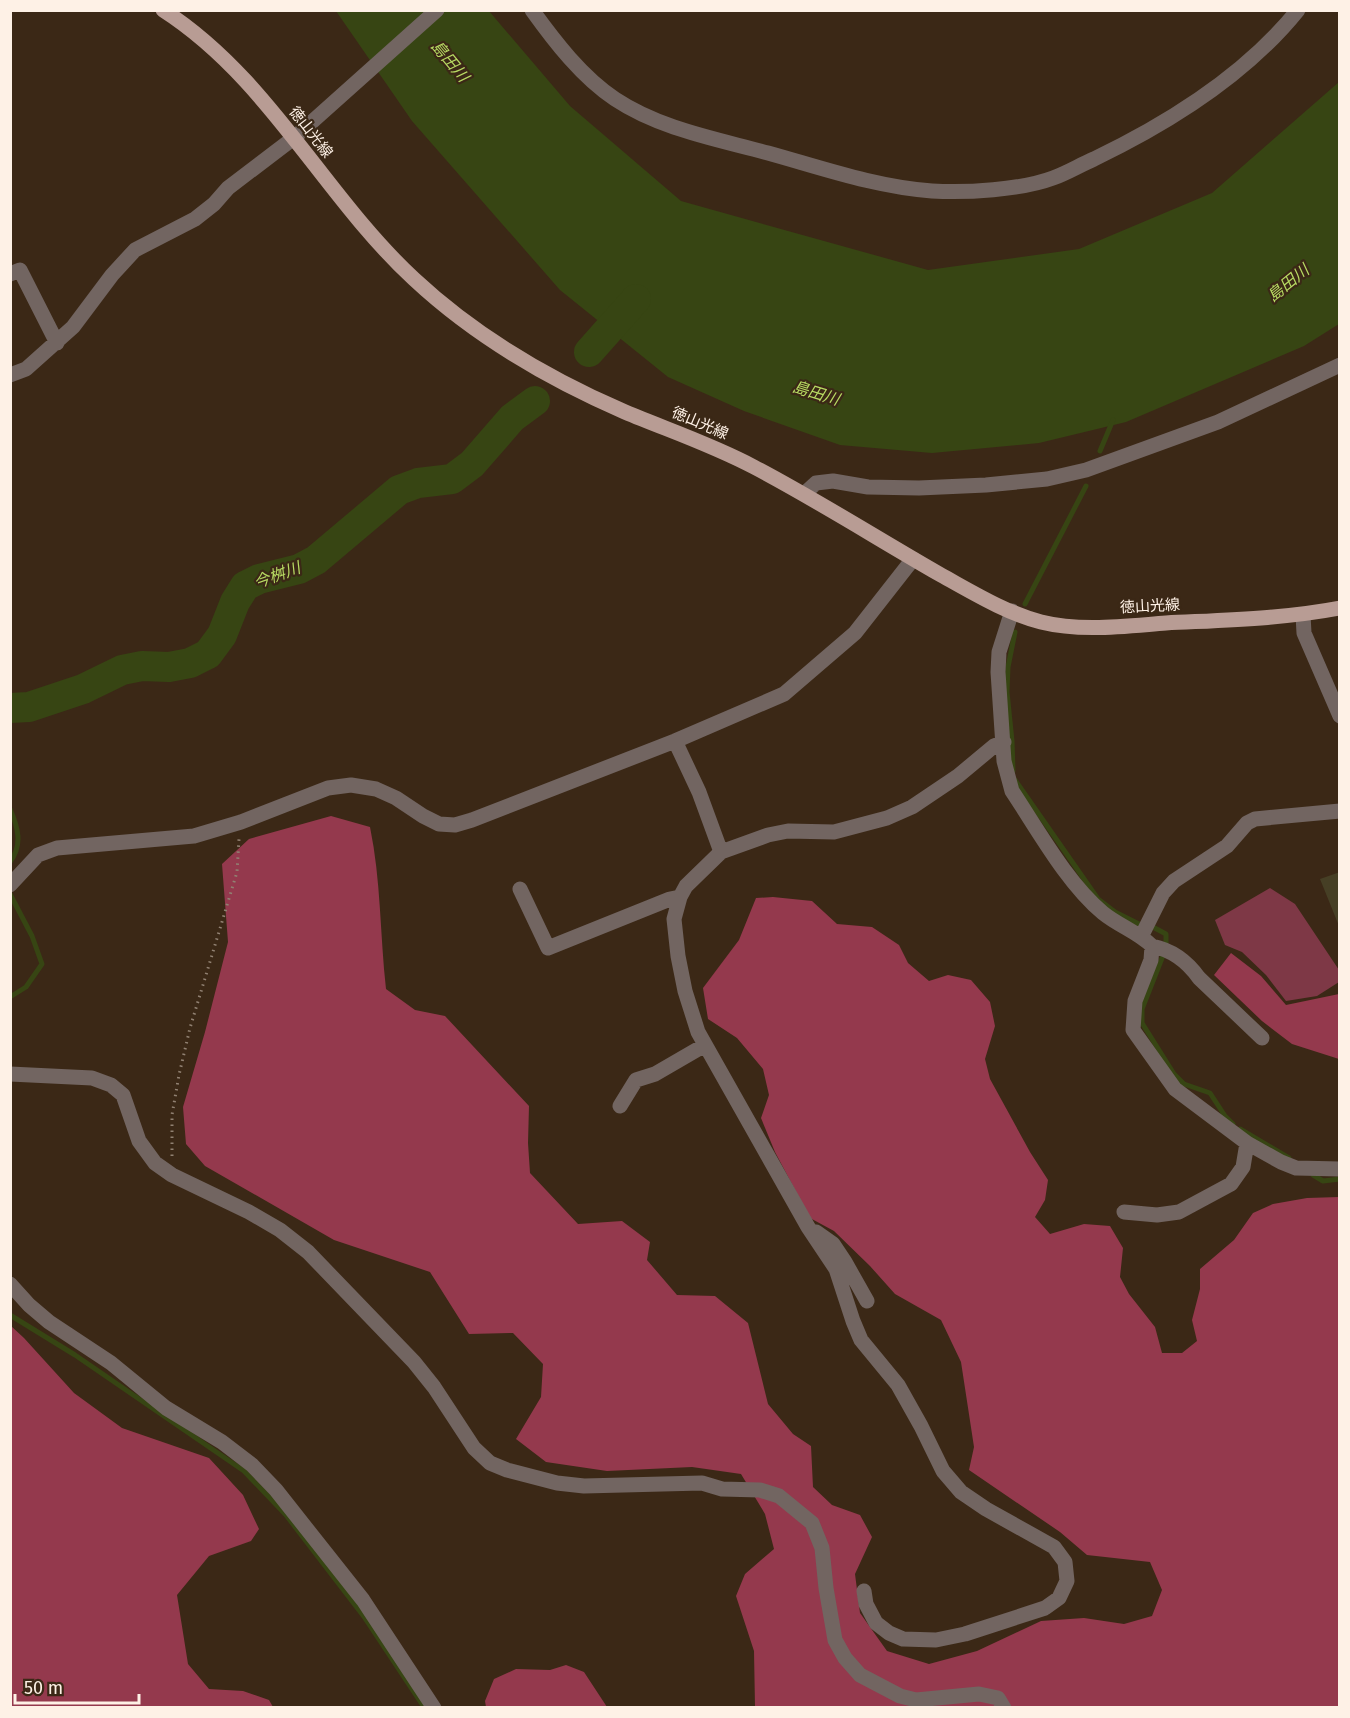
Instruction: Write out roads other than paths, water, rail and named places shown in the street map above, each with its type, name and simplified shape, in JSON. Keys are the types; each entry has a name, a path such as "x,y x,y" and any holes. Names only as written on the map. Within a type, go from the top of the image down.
{"main road":[{"name":"徳山光線","path":"163,10 224,58 295,137 322,176 374,240 452,312 496,344 555,378 622,410 749,464 981,597 1042,622 1072,626 1113,626 1303,615 1340,608"}],"street":[{"path":"10,375 26,369 74,327 112,275 135,250 195,219 214,204 228,188 295,137 437,10"},
{"path":"532,10 547,32 582,71 614,99 651,119 872,182 931,191 1021,186 1053,179 1134,140 1203,96 1249,60 1298,10"},
{"path":"10,274 20,270 57,343"},
{"path":"804,494 816,483 833,482 919,488 986,485 1047,479 1086,470 1218,422 1340,365"},
{"path":"10,885 38,855 57,848 194,836 241,822 328,788 351,785 376,789 396,798 439,824 455,825 483,816 675,741 784,694 855,633 913,559"},
{"path":"1012,611 999,652 1004,761 1012,791 1075,884 1104,914 1147,941 1180,957 1262,1038"},
{"path":"1303,615 1304,633 1340,716"},
{"path":"675,741 699,792 721,852"},
{"path":"864,1591 866,1604 876,1623 889,1634 903,1639 936,1640 965,1634 1045,1608 1059,1598 1067,1581 1065,1562 1054,1547 986,1509 961,1492 943,1471 898,1385 861,1340 836,1269 808,1227 747,1115 698,1032 685,991 674,919 680,897 686,886 721,852 768,835 789,831 834,832 887,818 912,807 958,776 994,746 1004,742"},
{"path":"1340,811 1255,819 1247,823 1227,846 1174,881 1163,893 1147,941 1151,960 1135,1001 1133,1030 1175,1089 1247,1143 1296,1168 1340,1169"},
{"path":"520,889 548,948 680,897"},
{"path":"620,1106 636,1080 655,1074 705,1045"},
{"path":"10,1074 92,1078 111,1085 123,1095 139,1141 155,1163 172,1175 249,1212 280,1230 308,1252 414,1362 474,1448 490,1463 507,1470 557,1483 585,1486 702,1483 722,1489 760,1490 779,1496 812,1523 822,1548 826,1588 836,1640 845,1658 860,1675 900,1696 916,1700 979,1694 998,1698 1004,1707"},
{"path":"1124,1212 1156,1215 1179,1212 1231,1184 1243,1167 1247,1143"},
{"path":"808,1227 833,1244 867,1301"},
{"path":"10,1284 49,1322 111,1363 166,1408 222,1442 260,1473 363,1600 434,1707"}],"water":[{"name":"島田川","path":"336,11 489,11 570,106 681,201 928,270 1079,249 1212,193 1339,82 1339,324 1304,346 1126,422 1039,443 932,453 840,445 744,411 668,377 560,290 412,121"}],"waterway":[{"name":"今桝川","path":"589,352 636,299"},
{"name":"今桝川","path":"10,708 29,707 83,689 122,670 142,666 169,667 190,663 208,654 222,635 235,602 245,586 259,579 299,569 316,560 399,490 418,483 452,479 472,464 512,418 535,401"},
{"path":"1100,451 1113,420"},
{"path":"1025,604 1086,486"},
{"path":"1013,771 1007,692 1008,667 1015,632"},
{"path":"1015,780 1098,899 1115,912 1139,924"},
{"path":"10,809 18,836 17,849 10,862"},
{"path":"10,894 32,936 42,964 26,987 10,997"},
{"path":"1151,926 1166,934 1166,945"},
{"path":"1164,953 1142,1009 1142,1023 1174,1074 1184,1084 1210,1093 1233,1124"},
{"path":"1240,1129 1289,1158"},
{"path":"1313,1175 1323,1181 1340,1179"},
{"path":"10,1315 75,1355 244,1471 286,1515 365,1618 422,1704"}]}
